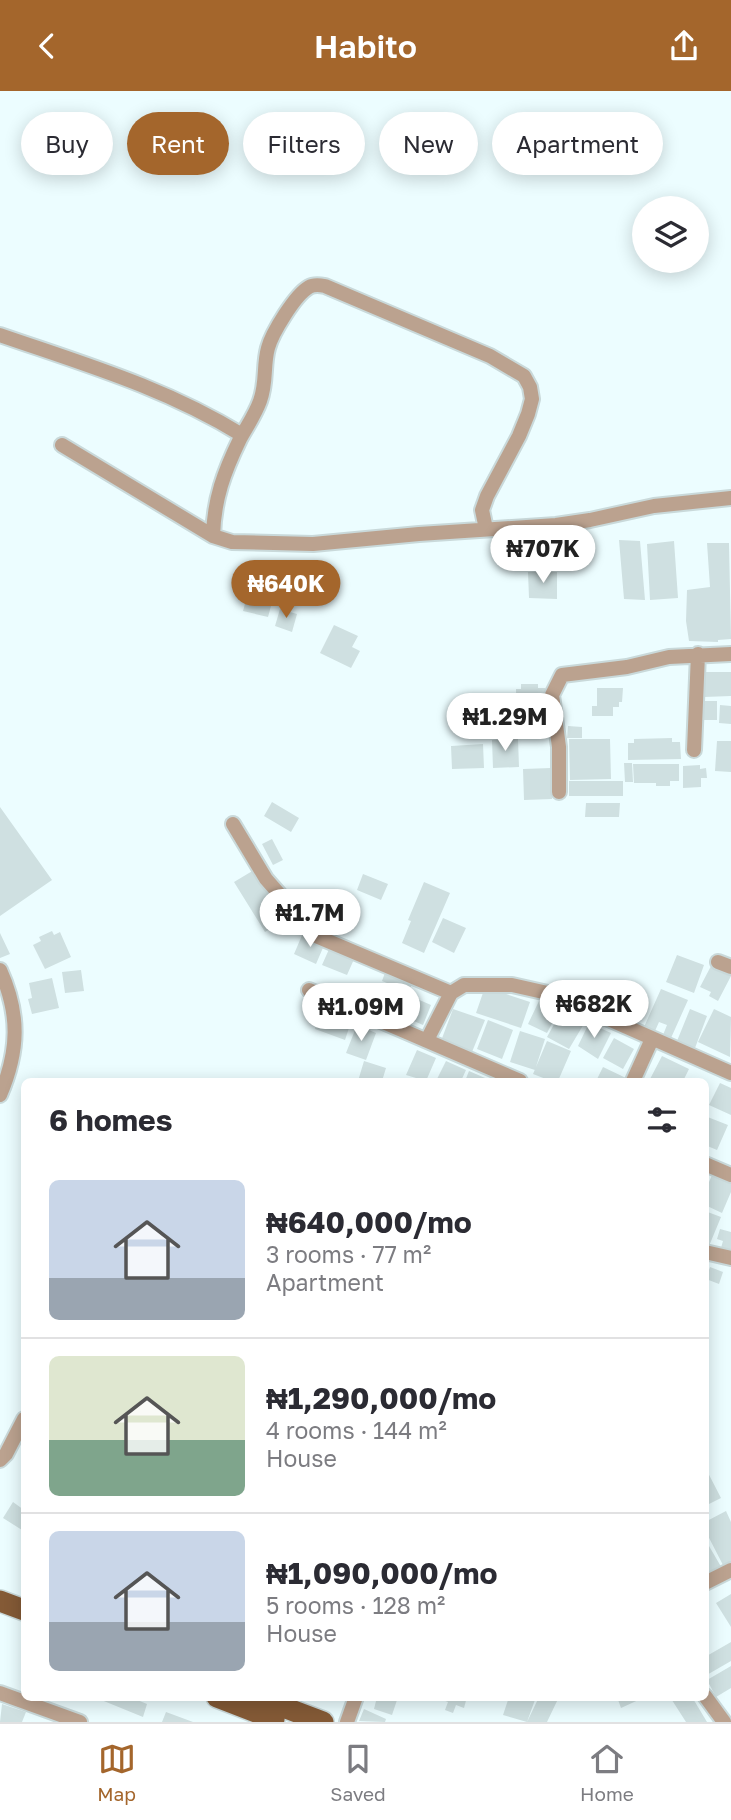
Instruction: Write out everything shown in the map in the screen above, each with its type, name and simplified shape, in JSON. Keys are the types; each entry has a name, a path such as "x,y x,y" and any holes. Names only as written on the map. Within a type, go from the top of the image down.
{"main road":[{"path":"0,1601 21,1609"},
{"path":"0,1615 21,1623"},
{"path":"227,1701 273,1720"},
{"path":"268,1701 323,1722"}],"street":[{"path":"213,536 218,488 259,404 264,388 267,352 275,330 310,286 325,286 490,356 524,376 532,399 519,436 482,510 486,529"},
{"path":"0,335 131,380 204,411 242,435"},
{"path":"62,445 213,536 232,542 313,544 556,525 654,506 731,498"},
{"path":"559,792 559,747 552,695 562,675 698,654 731,654"},
{"path":"694,750 698,654"},
{"path":"233,824 266,879 316,936 451,993"},
{"path":"0,970 14,1010 16,1035 8,1078 0,1095"},
{"path":"426,1040 451,993 464,985 512,985 552,994 731,1073"},
{"path":"309,990 513,1078"},
{"path":"634,1078 652,1039"},
{"path":"709,1166 731,1175"},
{"path":"709,1253 731,1258"},
{"path":"0,1459 6,1454 21,1425"},
{"path":"709,1581 731,1570"},
{"path":"0,1693 21,1701"},
{"path":"22,1701 80,1722"},
{"path":"347,1722 355,1701"},
{"path":"709,1701 724,1722"}],"building":[{"path":"619,540 640,541 645,600 624,599"},
{"path":"674,541 678,598 650,600 647,544"},
{"path":"707,543 729,543 731,639 718,642 689,641 686,621 687,590 710,587"},
{"path":"528,572 557,572 557,599 529,598"},
{"path":"246,600 271,606 268,617 243,611"},
{"path":"280,609 297,614 292,632 275,626"},
{"path":"334,625 358,636 352,647 360,651 351,668 320,653"},
{"path":"704,672 731,672 731,696 704,697"},
{"path":"521,684 538,684 538,688 545,688 546,732 517,732 516,689 521,689"},
{"path":"597,688 623,688 622,702 619,702 619,707 613,707 613,716 592,716 592,706 597,706"},
{"path":"704,701 717,701 717,720 704,720"},
{"path":"720,705 731,706 731,724 719,723"},
{"path":"568,726 582,727 582,738 567,738"},
{"path":"672,738 672,742 680,742 681,759 628,760 628,743 634,743 634,739"},
{"path":"518,739 519,767 493,768 492,740"},
{"path":"569,739 610,739 611,779 570,780"},
{"path":"717,741 731,741 731,772 715,771"},
{"path":"483,744 484,768 452,769 451,746"},
{"path":"624,763 632,763 633,782 625,782"},
{"path":"633,764 679,764 679,781 670,781 670,786 634,783"},
{"path":"700,765 700,769 706,768 707,778 701,778 701,787 683,788 683,766"},
{"path":"551,768 552,799 524,800 523,769"},
{"path":"569,781 623,781 623,796 569,796"},
{"path":"272,802 299,818 291,832 264,816"},
{"path":"586,803 620,803 619,817 585,817"},
{"path":"0,807 52,880 0,916"},
{"path":"272,839 283,860 273,865 262,844"},
{"path":"254,870 284,920 265,932 234,882"},
{"path":"363,874 388,884 381,900 357,890"},
{"path":"424,882 450,893 424,953 402,943 411,921 408,920"},
{"path":"443,918 466,928 454,953 432,942"},
{"path":"52,931 54,935 60,932 71,957 45,969 33,945 41,941 39,937"},
{"path":"0,933 10,954 0,958"},
{"path":"303,933 325,943 316,964 294,954"},
{"path":"330,947 355,957 347,975 322,965"},
{"path":"677,955 704,965 694,993 666,982"},
{"path":"711,966 731,976 718,1001 709,996 711,992 700,987"},
{"path":"81,970 84,991 65,993 62,972"},
{"path":"386,970 413,981 409,992 382,981"},
{"path":"52,978 59,1008 32,1014 28,999 32,998 29,983"},
{"path":"485,987 530,1002 521,1028 476,1013"},
{"path":"661,989 688,1000 671,1038 663,1035 667,1025 659,1022 655,1031 644,1027"},
{"path":"408,995 431,1005 423,1025 400,1015"},
{"path":"539,1001 559,1010 547,1033 528,1024"},
{"path":"322,1008 346,1017 345,1020 351,1022 345,1040 315,1029"},
{"path":"453,1009 485,1020 472,1052 441,1041"},
{"path":"690,1009 707,1016 695,1048 677,1041"},
{"path":"714,1009 731,1017 730,1057 698,1042"},
{"path":"562,1010 585,1022 569,1049 547,1037"},
{"path":"488,1020 513,1030 502,1059 477,1049"},
{"path":"589,1023 611,1033 598,1059 578,1046"},
{"path":"357,1025 376,1033 366,1060 346,1053"},
{"path":"520,1031 545,1039 535,1070 510,1062"},
{"path":"614,1038 634,1049 623,1069 603,1058"},
{"path":"547,1041 571,1051 559,1078 543,1078 533,1074"},
{"path":"417,1050 436,1058 427,1078 406,1075"},
{"path":"662,1056 689,1069 684,1078 651,1078"},
{"path":"364,1061 386,1068 383,1078 359,1078"},
{"path":"446,1061 466,1070 462,1078 438,1078"},
{"path":"603,1067 626,1078 598,1078"},
{"path":"469,1071 485,1078 466,1078"},
{"path":"720,1083 731,1088 731,1115 709,1105"},
{"path":"709,1118 728,1125 717,1150 709,1147"},
{"path":"713,1173 731,1180 731,1192 722,1213 709,1207 709,1182"},
{"path":"709,1212 721,1217 709,1246"},
{"path":"720,1229 731,1232 731,1251 721,1248 723,1241 717,1239"},
{"path":"710,1267 723,1272 719,1284 709,1280"},
{"path":"709,1475 721,1498 709,1504"},
{"path":"13,1502 21,1508 21,1529 3,1518"},
{"path":"726,1511 731,1522 731,1566 725,1569 709,1538 709,1520"},
{"path":"709,1546 723,1570 709,1578"},
{"path":"731,1594 731,1627 716,1603"},
{"path":"731,1642 731,1661 709,1674 709,1655"},
{"path":"731,1666 731,1688 716,1697 709,1679"},
{"path":"104,1701 140,1701 147,1704 143,1717"},
{"path":"376,1701 397,1701 392,1715 374,1709"},
{"path":"445,1701 466,1701 464,1708 456,1705 453,1713 445,1710 448,1702"},
{"path":"508,1701 535,1701 527,1722 503,1715"},
{"path":"537,1701 557,1701 547,1722 527,1722"},
{"path":"618,1701 636,1701 621,1708"},
{"path":"673,1701 694,1701 707,1722 686,1722"},
{"path":"2,1704 26,1712 22,1722 0,1722"},
{"path":"364,1709 386,1719 385,1722 359,1721"},
{"path":"166,1712 193,1722 162,1722"}]}
